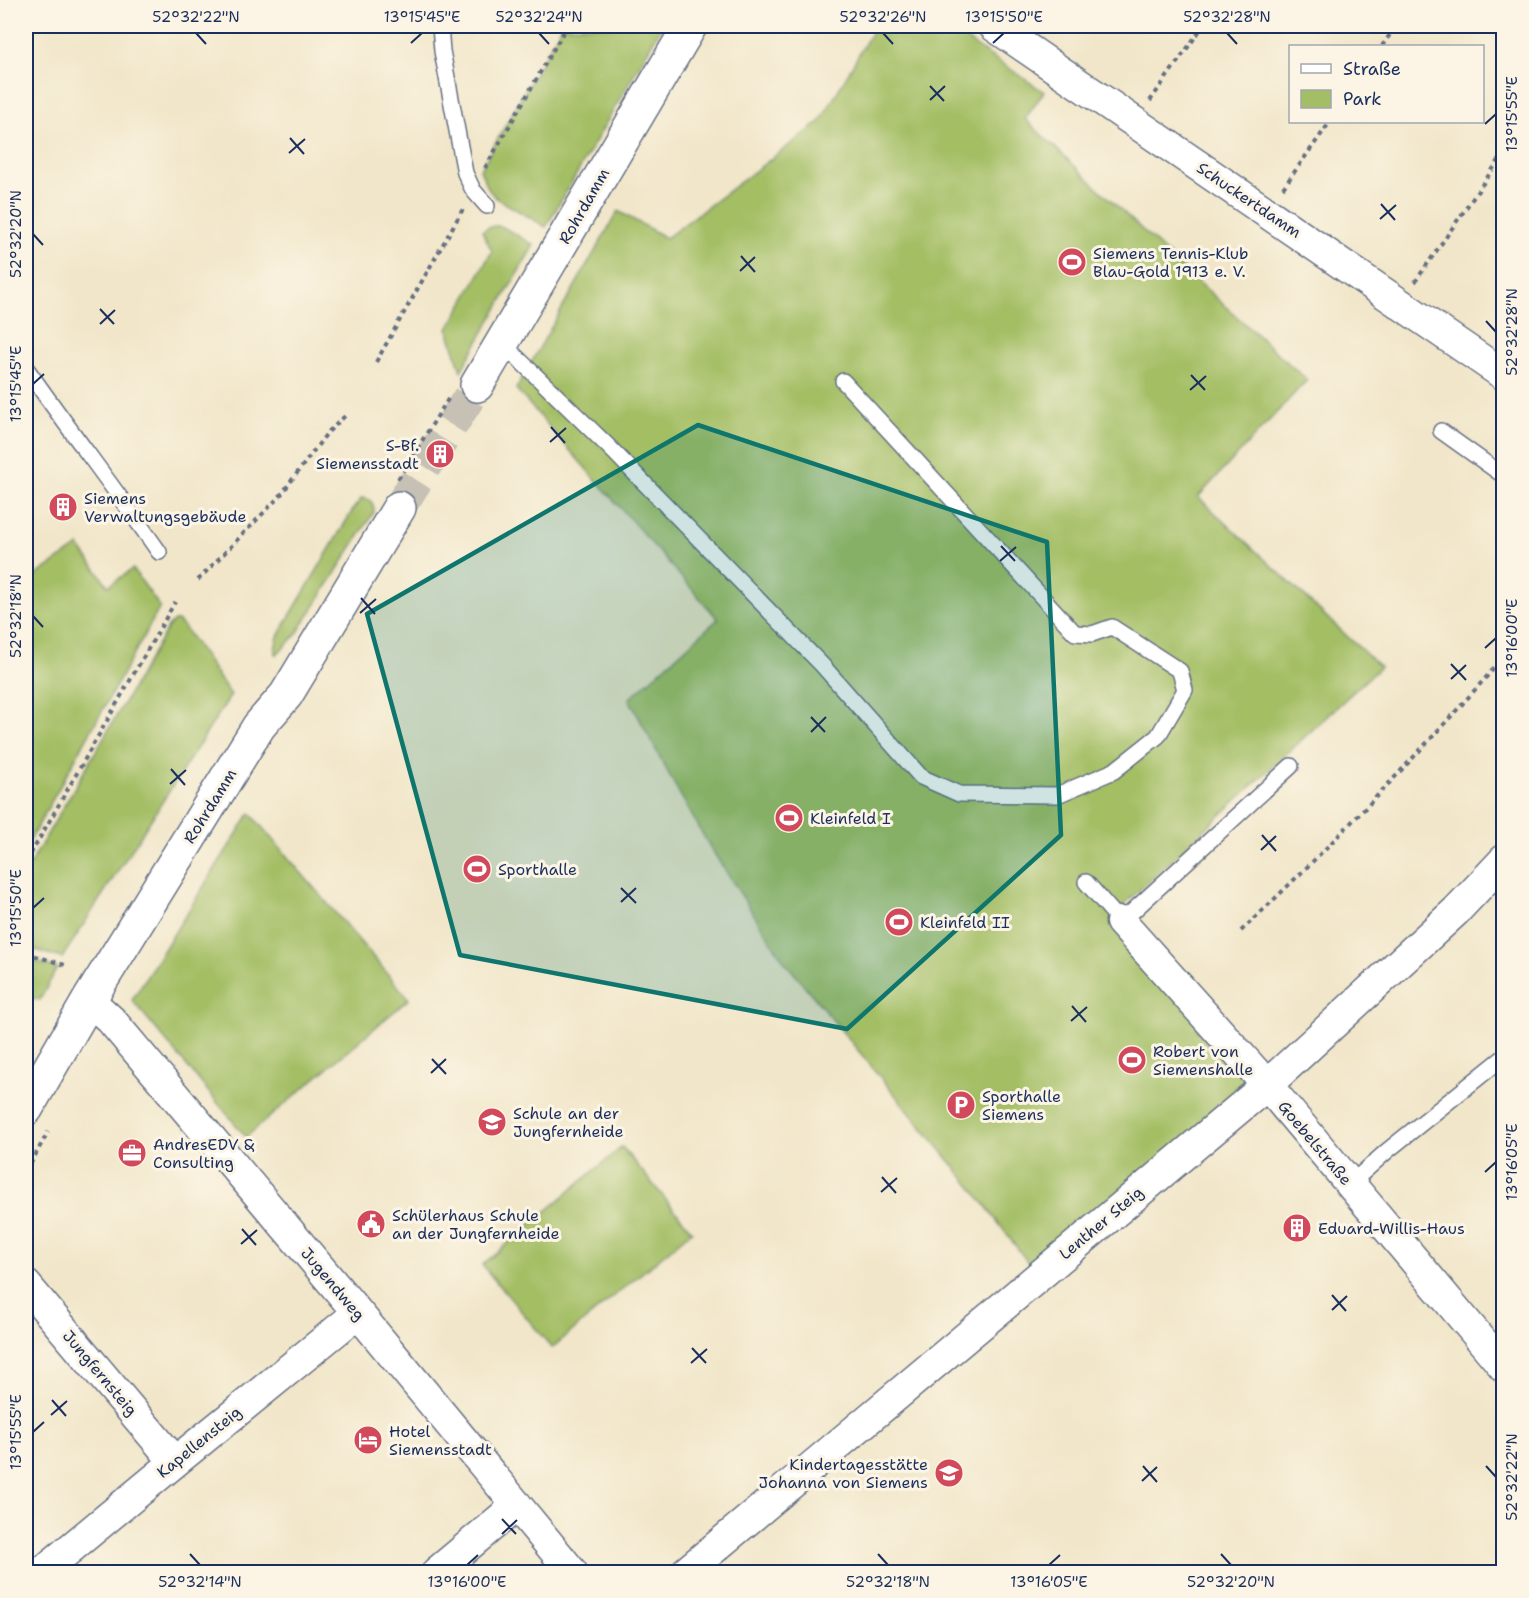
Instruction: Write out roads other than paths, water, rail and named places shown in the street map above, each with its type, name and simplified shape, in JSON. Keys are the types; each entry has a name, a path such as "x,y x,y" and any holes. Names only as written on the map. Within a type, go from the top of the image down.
{"main road":[{"name":"Rohrdamm","path":"477,386 690,26"},
{"name":"Rohrdamm","path":"26,1109 89,1000 259,726 286,695 399,508"}],"street":[{"name":"Schuckertdamm","path":"994,26 1503,375"},
{"name":"Lenther Steig","path":"686,1572 1267,1085 1456,911 1503,860"},
{"name":"Goebelstraße","path":"1121,922 1267,1085 1503,1367"},
{"name":"Jugendweg","path":"89,1000 111,1020 572,1572"},
{"name":"Jungfernsteig","path":"26,1285 175,1462"},
{"name":"Kapellensteig","path":"42,1572 358,1313"},
{"path":"437,1572 517,1505"}],"lane":[{"path":"440,26 442,51 465,172 473,190 487,206"},
{"path":"502,344 611,449 822,665 921,777 959,794 1057,795 1114,771 1158,736 1185,690 1180,671 1112,627 1092,634 1075,633 843,381"},
{"path":"26,368 159,552"},
{"path":"1441,431 1503,476"},
{"path":"1086,882 1121,922 1291,766"},
{"path":"1350,1185 1396,1144 1503,1057"}],"tunnel":[{"path":"399,508 477,385"}],"place":[{"name":"Siemens Tennis-Klub Blau-Gold 1913 e. V.","path":"1072,262"},
{"name":"S-Bf. Siemensstadt","path":"440,454"},
{"name":"Siemens Verwaltungsgebäude","path":"63,507"},
{"name":"Kleinfeld I","path":"789,818"},
{"name":"Sporthalle","path":"477,869"},
{"name":"Kleinfeld II","path":"899,922"},
{"name":"Robert von Siemenshalle","path":"1132,1060"},
{"name":"Sporthalle Siemens","path":"961,1105"},
{"name":"Schule an der Jungfernheide","path":"492,1122"},
{"name":"AndresEDV & Consulting","path":"132,1153"},
{"name":"Schülerhaus Schule an der Jungfernheide","path":"371,1224"},
{"name":"Eduard-Willis-Haus","path":"1297,1228"},
{"name":"Hotel Siemensstadt","path":"368,1440"},
{"name":"Kindertagesstätte Johanna von Siemens","path":"949,1473"}]}
